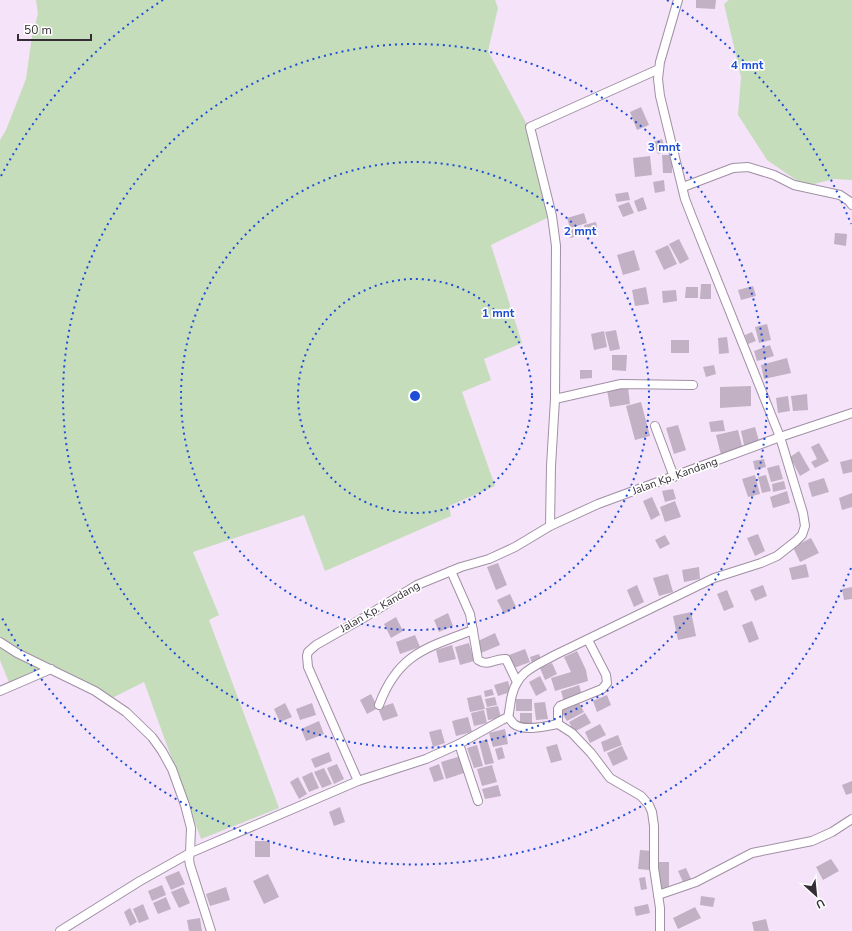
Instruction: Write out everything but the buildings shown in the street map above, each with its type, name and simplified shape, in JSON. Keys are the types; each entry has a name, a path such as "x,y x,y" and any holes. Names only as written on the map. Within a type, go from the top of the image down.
{"street":[{"path":"508,717 512,695 517,682 521,676 531,668 714,578 777,556 802,535 805,526 803,513 780,437 685,198 660,96 658,80 659,69 665,42 678,0"},
{"path":"550,526 551,466 555,399 555,233 530,127 659,69"},
{"path":"683,187 733,168 748,167 774,175 794,185 840,195 852,204"},
{"path":"555,399 621,384 692,385"},
{"name":"Jalan Kp. Kandang","path":"358,781 308,667 308,652 316,645 365,618 417,584 503,553 550,526 598,504 780,437 852,413"},
{"path":"655,426 674,477"},
{"path":"451,571 467,605 472,622 478,660 487,664 506,659 517,682"},
{"path":"379,705 384,692 394,675 410,658 424,649 473,630"},
{"path":"558,724 558,709 560,706 602,689 607,683 606,675 588,640"},
{"path":"0,642 80,683 107,699 126,712 152,737 172,769 185,805 190,828 190,866 211,931"},
{"path":"0,691 51,669"},
{"path":"508,717 515,725 526,728 558,724 572,733 591,753 610,778 641,796 649,805 654,819 654,868 660,908 660,931"},
{"path":"60,931 140,881 190,853 358,781 426,759 459,744 508,717"},
{"path":"459,744 478,801"},
{"path":"658,895 696,882 752,853 812,841 832,832 852,819"}],"green space":[{"path":"36,0 495,0 498,8 488,51 533,136 549,217 491,245 522,343 484,359 491,380 462,392 495,486 449,506 451,516 325,571 304,515 193,552 219,615 209,620 279,808 201,839 144,682 108,700 51,674 10,685 0,660 0,140 6,130 26,79 32,36 38,14"},
{"path":"729,0 852,0 852,180 834,179 814,184 802,184 767,160 738,115 741,77 724,4"}]}
